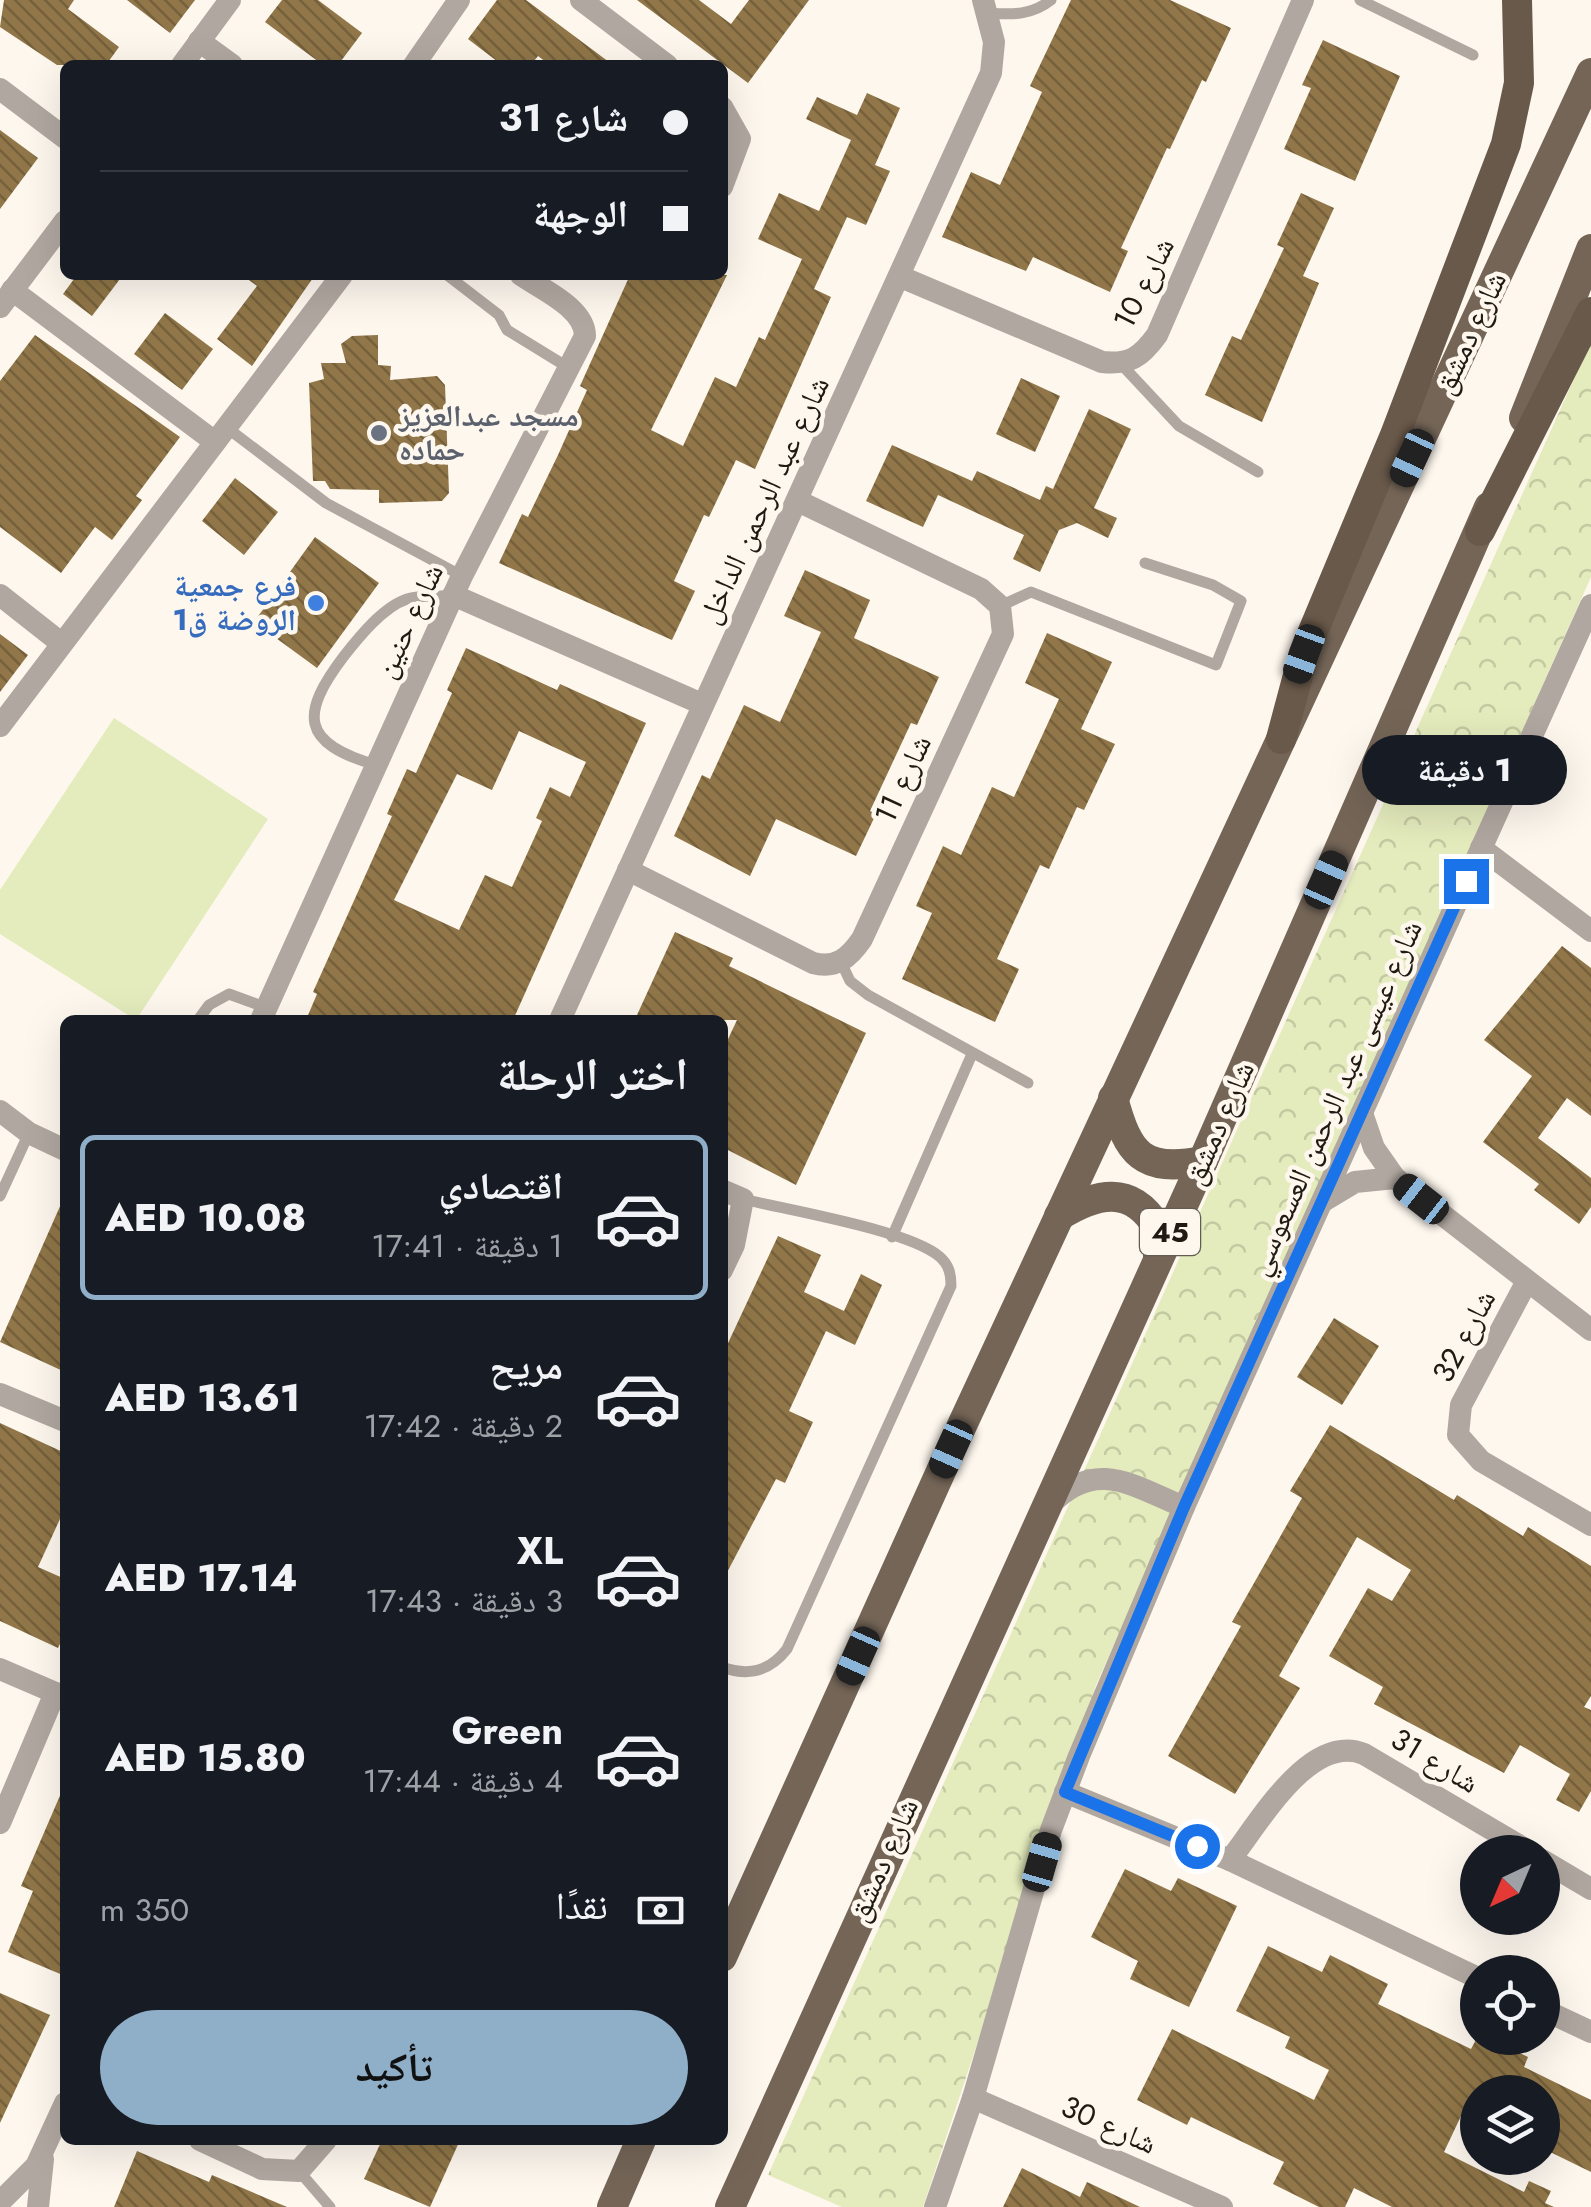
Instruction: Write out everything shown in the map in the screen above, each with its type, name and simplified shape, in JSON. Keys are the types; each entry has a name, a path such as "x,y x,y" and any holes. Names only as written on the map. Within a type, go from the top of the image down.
{"highway":[{"path":"1281,738 1300,666 1395,435 1506,144 1520,83 1517,0"},
{"path":"1480,531 1591,312"}],"main road":[{"name":"شارع دمشق","path":"728,1944 1113,1098 1591,73"},
{"name":"شارع دمشق","path":"730,2207 1033,1528 1203,1161 1480,531 1591,249"},
{"path":"1113,1098 1125,1138 1143,1158 1168,1167 1203,1161"},
{"path":"1059,1216 1102,1195 1128,1199 1157,1227 1157,1260"},
{"path":"612,2207 640,2145"}],"street":[{"path":"186,60 230,0"},
{"path":"417,60 459,0"},
{"path":"581,0 660,60"},
{"name":"شارع 10","path":"901,277 1102,362 1121,364 1137,359 1158,335 1304,0"},
{"name":"شارع عبد الرحمن الداخل","path":"562,1015 991,72 994,42 986,6"},
{"path":"199,41 225,60"},
{"path":"0,88 60,134"},
{"path":"728,118 740,139 728,171"},
{"path":"60,228 6,298 220,435"},
{"path":"0,726 338,280"},
{"name":"شارع حنين","path":"264,1014 458,585 585,336 581,320 528,280"},
{"path":"798,501 981,589 1000,606"},
{"path":"458,585 702,704"},
{"path":"0,595 61,643"},
{"name":"شارع عيسى عبد الرحمن العسعوسي","path":"934,2207 973,2098 1065,1792 1184,1507 1591,605"},
{"name":"شارع 11","path":"841,962 862,940 1004,634 1000,606"},
{"path":"1481,848 1591,931"},
{"path":"628,870 813,963 827,966 841,962"},
{"path":"0,1111 60,1148"},
{"name":"شارع 32","path":"1362,1113 1374,1148 1395,1178 1591,1330"},
{"path":"1321,1203 1355,1182 1395,1178"},
{"path":"728,1258 734,1245 733,1195"},
{"name":"شارع 32","path":"1526,1282 1461,1405 1458,1436 1481,1461 1591,1525"},
{"path":"0,1394 60,1419"},
{"path":"1033,1528 1058,1497 1094,1477 1116,1479 1184,1507"},
{"path":"0,1669 60,1695 0,1822"},
{"name":"شارع 31","path":"1230,1860 1300,1772 1322,1754 1343,1749 1364,1754 1501,1835"},
{"path":"1065,1792 1230,1860 1460,1969"},
{"path":"1560,1871 1591,1889"},
{"path":"1560,2017 1591,2032"},
{"name":"شارع 30","path":"973,2098 1222,2207"},
{"path":"0,2202 22,2183 60,2115"},
{"path":"211,2145 262,2169 299,2170 322,2145"},
{"path":"38,2207 46,2146"}],"lane":[{"path":"986,6 1015,15 1036,10 1052,0"},
{"path":"1360,0 1473,54"},
{"path":"453,280 499,316 508,330 569,368"},
{"path":"1121,364 1179,426 1258,472"},
{"path":"220,435 458,585"},
{"path":"1000,606 1030,592 1216,665 1240,601 1213,585 1145,563"},
{"path":"376,765 353,758 325,742 312,718 317,692 362,633 405,600 458,585"},
{"path":"841,962 858,988 1028,1083"},
{"path":"201,1015 209,1004 230,994 264,1014"},
{"path":"892,1237 972,1054"},
{"path":"0,1196 29,1132"},
{"path":"728,1668 737,1672 760,1670 788,1649 951,1286 950,1272 937,1255 892,1237 733,1195"},
{"path":"299,2170 330,2207"}],"green space":[{"path":"1591,341 1591,577 1096,1685 923,2207 842,2207 768,2175"},
{"path":"114,718 268,819 139,1015 128,1015 0,934 0,890"}],"building":[{"path":"4,0 74,0 68,9 119,47 110,60 60,60 57,65 0,27"},
{"path":"127,0 195,0 170,33"},
{"path":"282,0 318,0 362,33 342,60 316,60 265,22"},
{"path":"497,0 526,0 606,60 543,60 538,56 535,60 495,60 468,39"},
{"path":"637,0 699,0 731,24 749,0 809,0 748,83 728,68 728,60 717,60"},
{"path":"1071,0 1170,0 1231,28 1206,82 1202,80 1170,149 1167,148 1121,248 1128,251 1110,292 1033,257 1026,271 942,237 971,172 1000,185 1042,92 1030,86"},
{"path":"1323,40 1400,76 1355,181 1284,149 1311,88 1302,85"},
{"path":"867,93 900,108 875,165 890,171 866,225 847,217 814,289 831,297 755,469 736,460 709,517 704,515 674,581 695,591 672,640 499,563 522,514 528,517 558,455 587,390 580,386 628,280 725,280 651,430 683,446 715,377 736,387 759,337 765,340 802,259 758,239 779,193 819,211 851,140 806,119 817,97 857,115"},
{"path":"0,130 38,158 0,209"},
{"path":"1301,193 1334,208 1303,276 1319,283 1262,422 1205,395 1232,336 1241,340 1284,248 1277,245"},
{"path":"73,280 119,280 92,316 63,294"},
{"path":"249,280 312,280 252,366 217,339 257,286"},
{"path":"165,313 213,349 182,390 134,354"},
{"path":"35,335 180,437 136,496 142,500 112,540 95,527 61,573 0,527 0,381"},
{"name":"مسجد عبدالعزيز حماده","path":"378,335 378,365 391,366 390,380 437,376 445,385 449,493 442,501 379,503 379,490 330,489 325,481 313,481 309,383 324,379 321,363 346,363 341,344 352,336"},
{"path":"1021,378 1060,396 1035,452 996,434"},
{"path":"1089,409 1131,429 1094,508 1117,518 1108,538 1077,523 1059,530 1040,572 1013,559 1024,535 938,495 923,527 866,501 892,445 972,481 977,471 1040,500 1046,486 1053,489"},
{"path":"235,478 278,512 244,555 202,521"},
{"name":"فرع جمعية الروضة ق1","path":"315,537 379,583 317,668 254,622"},
{"path":"805,570 870,600 854,638 939,677 917,725 911,723 870,811 876,814 856,856 776,819 750,876 674,836 702,775 710,779 744,705 780,722 821,632 784,616"},
{"path":"1047,633 1112,662 1081,729 1115,744 1084,810 1077,807 1049,869 1040,865 997,959 1019,969 995,1022 902,979 932,913 916,906 943,846 961,855 992,787 1014,797 1059,699 1025,683"},
{"path":"0,634 28,655 0,692"},
{"path":"466,648 557,690 560,684 646,723 515,1015 308,1015 317,994 313,992 392,816 387,814 407,769 416,773 452,693 447,690","holes":["519,731 586,762 570,797 550,787 536,818 542,821 512,887 485,875 459,930 394,900 457,774 492,790"]},
{"path":"675,932 733,958 729,966 866,1033 796,1185 728,1150 728,1039 737,1020 728,1020 728,1015 637,1015"},
{"path":"1562,946 1591,968 1591,1116 1567,1098 1538,1138 1591,1178 1591,1207 1579,1224 1534,1190 1539,1184 1483,1142 1532,1076 1484,1040"},
{"path":"60,1206 60,1370 0,1342"},
{"path":"778,1236 821,1255 804,1292 844,1311 861,1274 882,1285 855,1345 826,1331 789,1411 813,1422 785,1483 776,1479 728,1571 728,1343"},
{"path":"1334,1318 1379,1346 1342,1405 1297,1377"},
{"path":"0,1423 60,1451 60,1519 38,1567 60,1577 60,1644 58,1648 0,1621"},
{"path":"1330,1425 1454,1500 1457,1495 1523,1536 1528,1527 1591,1566 1591,1696 1584,1707 1591,1710 1591,1791 1579,1812 1556,1800 1570,1774 1520,1745 1504,1773 1374,1704 1383,1687 1329,1656 1368,1588 1392,1601 1411,1570 1357,1537 1279,1676 1300,1688 1235,1794 1168,1756 1241,1626 1232,1622 1302,1498 1290,1491"},
{"path":"60,1796 60,1974 8,1952 33,1891 21,1886"},
{"path":"1125,1869 1171,1891 1178,1878 1237,1906 1189,2007 1130,1979 1138,1961 1091,1937"},
{"path":"1268,1946 1322,1972 1330,1955 1388,1984 1378,2004 1460,2044 1460,2055 1528,2057 1524,2067 1540,2075 1460,2075 1460,2118 1444,2152 1460,2160 1460,2175 1490,2175 1524,2192 1529,2181 1551,2191 1545,2203 1554,2207 1392,2207 1354,2188 1345,2207 1319,2207 1273,2184 1284,2162 1191,2117 1187,2125 1137,2100 1172,2029 1314,2100 1329,2070 1285,2048 1290,2037 1236,2011"},
{"path":"0,1993 50,2015 0,2123"},
{"path":"1560,2085 1591,2100 1591,2172 1560,2157"},
{"path":"380,2145 458,2145 430,2207 364,2179"},
{"path":"137,2151 209,2182 212,2175 287,2207 114,2207"},
{"path":"1022,2168 1080,2197 1087,2182 1140,2207 1003,2207"}],"place":[{"name":"مسجد عبدالعزيز حماده","path":"379,433"},
{"name":"فرع جمعية الروضة ق1","path":"316,603"}],"route":[{"path":"1197,1846 1065,1792 1184,1507 1466,881"}]}
